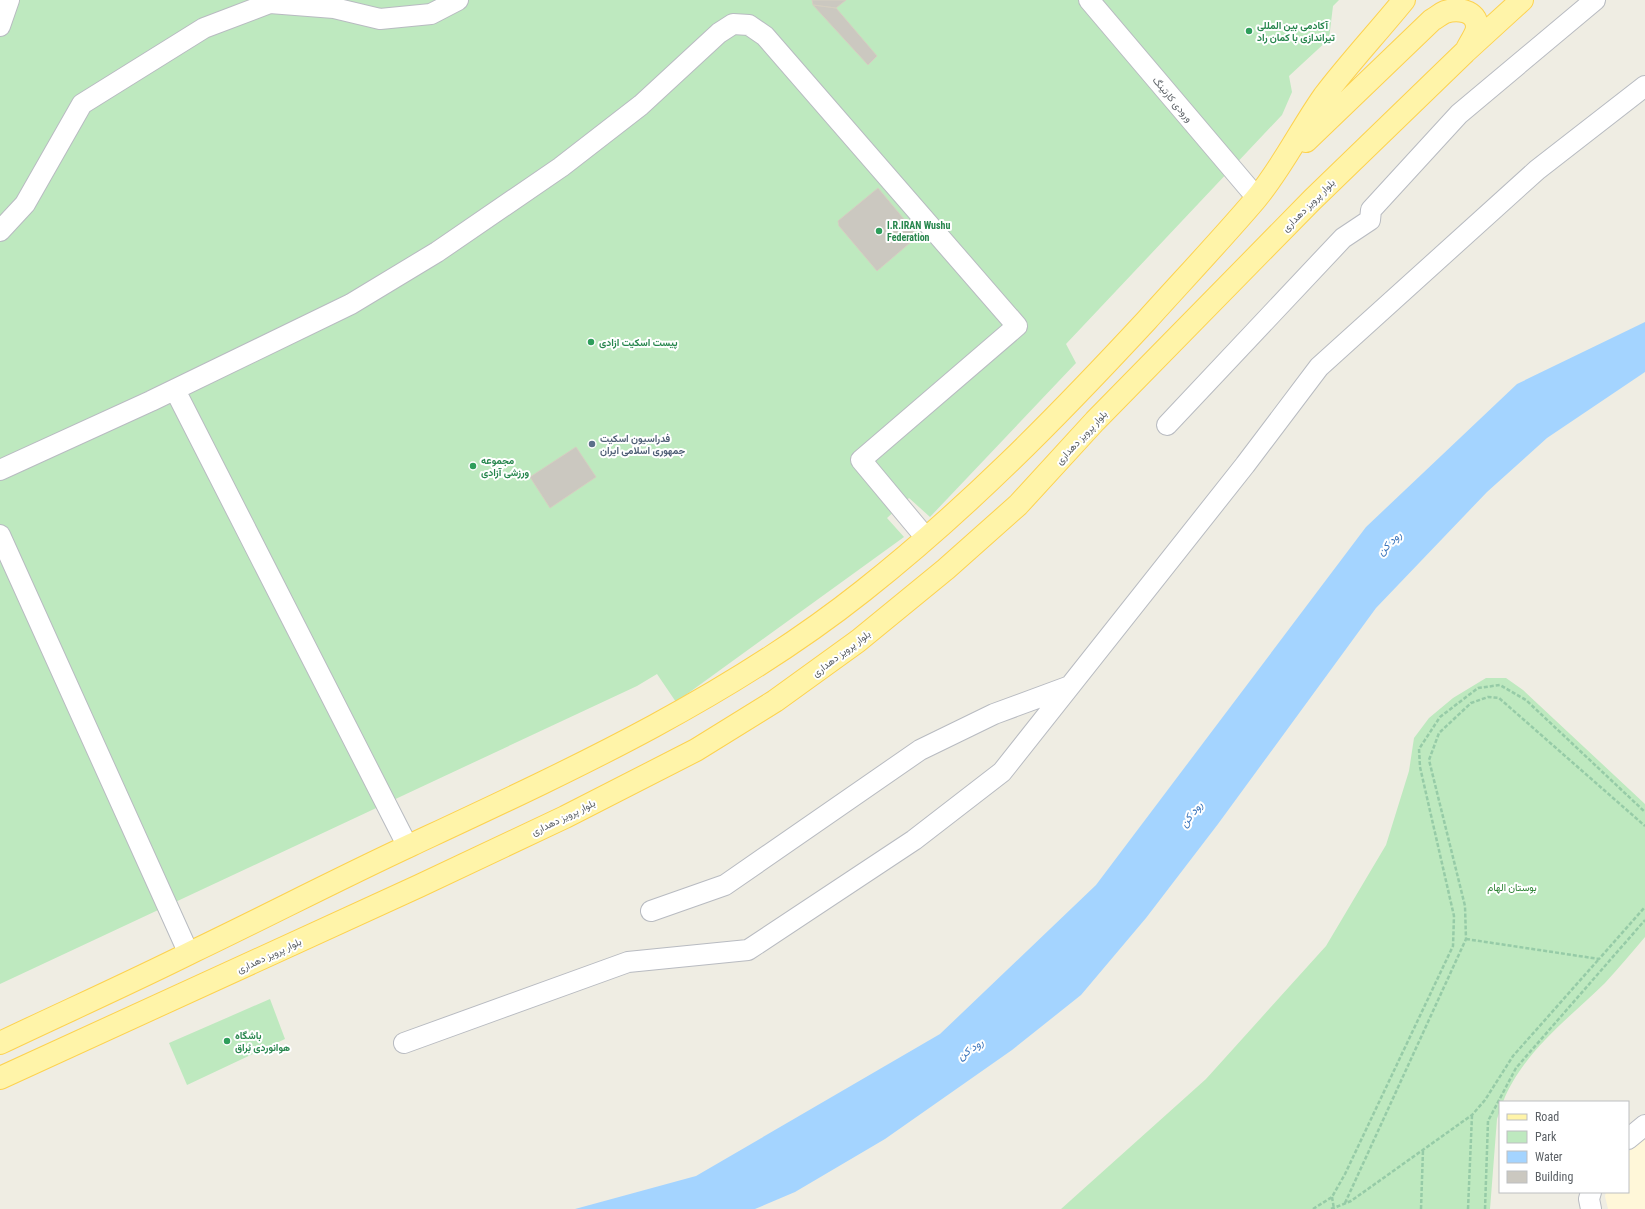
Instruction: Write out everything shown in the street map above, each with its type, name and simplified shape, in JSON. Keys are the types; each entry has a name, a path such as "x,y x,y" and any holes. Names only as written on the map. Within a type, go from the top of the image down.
{"main road":[{"path":"0,1042 189,954 408,847 557,778 636,737 716,691 789,645 860,593 926,538 1003,470 1075,397 1257,198 1282,164 1324,97 1404,0"},
{"name":"بلوار پرویز دهداری","path":"0,1078 404,893 565,817 696,750 776,701 858,641 946,569 1018,505 1095,421 1312,200 1465,52 1522,0"},
{"path":"1282,164 1432,20 1445,12 1460,10 1472,16 1476,21 1477,28 1465,52"}],"street":[{"path":"0,26 10,0"},
{"path":"0,231 24,204 82,104 204,28 270,3 334,8 380,19 431,14 458,0"},
{"name":"ورودی کارتینگ","path":"1089,0 1257,198"},
{"path":"1167,425 1343,238 1370,220 1371,210 1459,114 1595,0"},
{"path":"0,470 175,390 351,304 437,252 561,167 641,105 719,33 732,24 749,25 766,36 1017,326 861,460 926,538"},
{"path":"404,1044 628,962 748,950 914,840 1002,772 1245,465 1319,367 1537,170 1645,86"},
{"path":"175,390 408,847"},
{"path":"0,535 189,954"},
{"path":"651,912 725,885 920,750 994,714 1070,686"},
{"path":"1629,1138 1645,1126"},
{"path":"1591,1193 1588,1199 1591,1209"}],"path":[{"path":"1312,1209 1332,1197 1345,1174 1453,946 1454,916 1420,767 1419,749 1440,717 1478,688 1500,685 1526,700 1645,812"},
{"path":"1345,1203 1466,939 1465,906 1429,760 1439,734 1471,703 1488,697 1499,698 1645,826"},
{"path":"1332,1197 1333,1208 1352,1201 1472,1115 1484,1100 1513,1056 1645,907"},
{"path":"1485,1209 1488,1121 1516,1068 1645,920"},
{"path":"1466,939 1599,959"},
{"path":"1468,1209 1472,1115"},
{"path":"1421,1209 1423,1150"}],"shaded area":[{"path":"1645,1136 1645,1209 1608,1209 1606,1193 1629,1193 1629,1151"}],"green space":[{"name":"مجموعه ورزشی آزادی","path":"0,0 1339,0 1333,6 1329,39 1289,76 1292,92 1282,115 1066,344 1076,363 930,517 909,498 887,518 904,537 676,702 657,674 637,686 0,984"},
{"name":"بوستان الهام","path":"1486,678 1506,678 1523,690 1645,804 1645,937 1605,983 1561,1024 1534,1052 1511,1084 1503,1101 1499,1101 1490,1209 1061,1209 1206,1079 1326,946 1386,845 1409,771 1414,738 1429,718 1453,698"},
{"name":"باشگاه هوانوردی بُراق","path":"270,999 285,1039 187,1085 169,1043"}],"water":[{"name":"رود کن","path":"1645,322 1645,372 1547,438 1487,492 1376,608 1218,824 1146,918 1081,995 1012,1050 885,1139 795,1192 755,1209 575,1209 696,1176 940,1034 1096,885 1366,527 1517,384"}],"building":[{"path":"812,0 846,0 836,8 813,5"},
{"path":"813,5 836,8 877,56 868,65"},
{"name":"I.R.IRAN Wushu Federation","path":"878,188 918,236 877,271 839,226 838,221"},
{"path":"576,447 596,477 550,508 530,477"}],"place":[{"name":"آکادمی بین المللی تیراندازی با کمان راد","path":"1249,31"},
{"name":"I.R.IRAN Wushu Federation","path":"879,231"},
{"name":"پیست اسکیت ازادی","path":"591,342"},
{"name":"فدراسیون اسکیت جمهوری اسلامی ایران","path":"592,444"},
{"name":"مجموعه ورزشی آزادی","path":"473,466"},
{"name":"باشگاه هوانوردی بُراق","path":"227,1041"}]}
